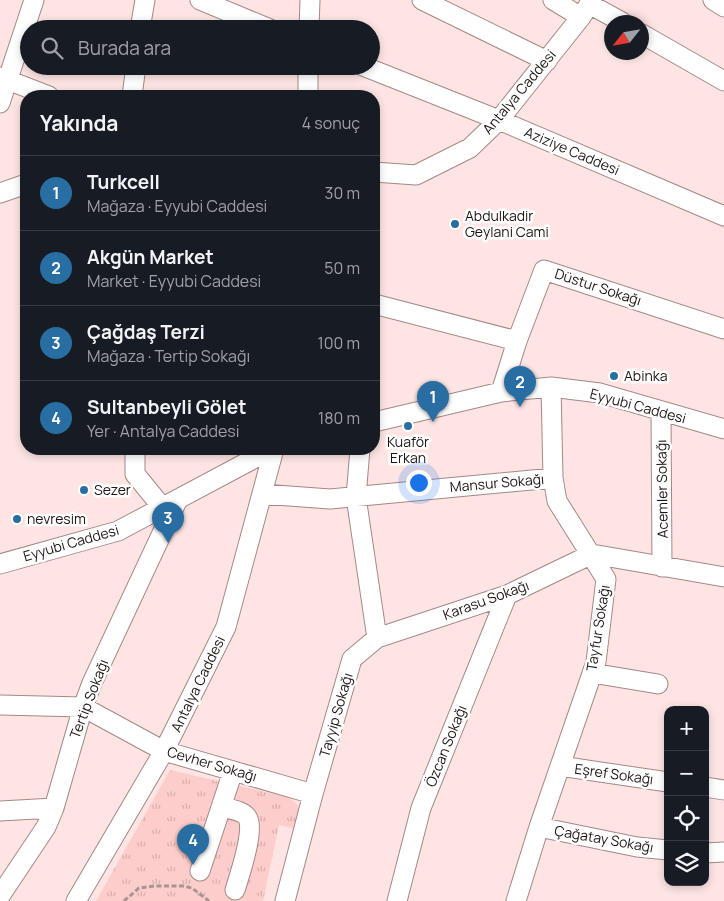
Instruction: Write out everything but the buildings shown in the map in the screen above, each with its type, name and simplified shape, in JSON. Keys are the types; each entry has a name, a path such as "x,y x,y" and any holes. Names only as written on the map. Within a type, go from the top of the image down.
{"street":[{"path":"26,20 34,0"},
{"path":"142,20 145,0"},
{"path":"200,0 248,20"},
{"path":"309,20 310,0"},
{"path":"422,0 546,61"},
{"path":"553,0 587,7 606,15"},
{"path":"713,0 724,6"},
{"name":"Antalya Caddesi","path":"380,172 416,175 470,148 499,120 587,7"},
{"path":"0,103 3,78 20,35"},
{"path":"649,38 724,81"},
{"name":"Aziziye Caddesi","path":"380,73 499,120 724,216"},
{"path":"133,90 135,75"},
{"path":"308,75 308,90"},
{"path":"3,78 34,90"},
{"path":"0,193 20,186"},
{"name":"Düstur Sokağı","path":"501,392 517,341 544,270 724,329"},
{"path":"380,306 517,341"},
{"name":"Eyyubi Caddesi","path":"380,421 501,392 552,387 600,393 724,429"},
{"name":"Tayfur Sokağı","path":"516,901 539,827 596,662 606,579 557,501 553,478 552,387"},
{"name":"Acemler Sokağı","path":"661,412 662,567"},
{"path":"134,455 135,474 170,503"},
{"name":"Eyyubi Caddesi","path":"0,564 118,531 262,455"},
{"name":"Antalya Caddesi","path":"76,901 164,751 226,627 272,455"},
{"path":"359,455 356,496 377,638"},
{"name":"Mansur Sokağı","path":"262,494 330,499 553,478"},
{"name":"Tertip Sokağı","path":"0,896 46,827 54,808 83,707 170,503"},
{"path":"592,554 724,577"},
{"name":"Karasu Sokağı","path":"377,638 507,595 592,554"},
{"name":"Özcan Sokağı","path":"397,901 421,808 507,595"},
{"name":"Tayyip Sokağı","path":"286,901 313,794 352,659 377,638"},
{"path":"592,673 658,684"},
{"name":"Cevher Sokağı","path":"0,705 83,707 164,751 313,794"},
{"name":"Eşref Sokağı","path":"560,766 664,781"},
{"path":"200,871 233,771"},
{"path":"709,788 724,790"},
{"path":"221,807 241,812 247,816 250,823 250,834 235,890"},
{"path":"0,811 54,808"},
{"name":"Çağatay Sokağı","path":"539,827 638,847 664,850"},
{"path":"709,853 724,852"}],"path":[{"path":"124,901 139,888 154,886 183,886 192,888 209,901"}],"green space":[{"path":"170,770 287,797 296,803 299,810 296,829 279,825 263,901 96,901"}],"place":[{"name":"Abdulkadir Geylani Cami","path":"455,224"},
{"name":"Abinka","path":"614,376"},
{"name":"Akgün Market","path":"520,407"},
{"name":"Turkcell","path":"433,422"},
{"name":"Kuaför Erkan","path":"408,426"},
{"name":"Sezer","path":"84,490"},
{"name":"nevresim","path":"17,519"},
{"name":"Çağdaş Terzi","path":"168,543"},
{"name":"Sultanbeyli Gölet","path":"193,865"}]}
